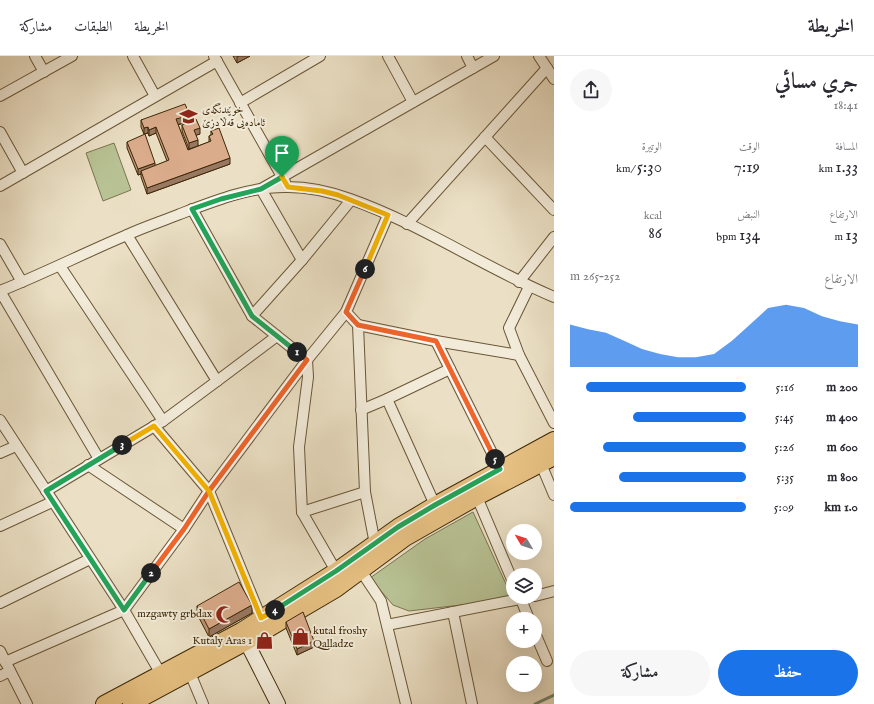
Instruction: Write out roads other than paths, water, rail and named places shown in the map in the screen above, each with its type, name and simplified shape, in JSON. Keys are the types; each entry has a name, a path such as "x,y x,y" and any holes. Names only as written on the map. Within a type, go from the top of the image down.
{"main road":[{"path":"131,704 190,673 244,637 261,618 336,571 398,527 554,440"},
{"path":"104,704 161,674 244,637 336,589 405,538 477,497 547,460"}],"street":[{"path":"35,56 44,72"},
{"path":"0,96 72,56"},
{"path":"133,56 155,96"},
{"path":"240,103 320,56"},
{"path":"388,56 413,102"},
{"path":"467,56 473,68"},
{"path":"261,189 494,56"},
{"path":"539,56 554,79"},
{"path":"0,186 155,96 215,59 288,187"},
{"path":"407,224 547,68"},
{"path":"0,132 23,173"},
{"path":"485,137 554,210"},
{"path":"100,459 0,291 60,266 127,235 192,209 221,199 261,189 288,187 322,191 352,200 388,215 529,287 554,297"},
{"path":"261,189 302,260"},
{"path":"252,316 302,260 352,200"},
{"path":"192,209 252,316 307,360 308,376 298,447 302,512 336,571"},
{"path":"0,676 8,666 124,610 184,529 209,491 307,360 346,312 388,215"},
{"path":"127,235 217,381"},
{"path":"519,282 554,237"},
{"path":"0,244 22,282"},
{"path":"60,266 163,421"},
{"path":"529,287 509,328 519,355 554,423"},
{"path":"346,312 358,325 436,341 519,355"},
{"path":"358,325 366,492 375,544"},
{"path":"46,491 163,421 277,336"},
{"path":"436,341 500,469"},
{"path":"361,410 450,369"},
{"path":"387,399 435,505"},
{"path":"0,420 52,502 124,610 161,674"},
{"path":"154,426 209,491 261,618"},
{"path":"0,453 16,446"},
{"path":"547,460 554,495"},
{"path":"88,465 184,529"},
{"path":"302,512 366,492"},
{"path":"477,497 507,568"},
{"path":"0,526 52,502"},
{"path":"0,603 90,559"},
{"path":"361,571 381,601 406,704"},
{"path":"542,594 554,591"},
{"path":"387,625 506,601"},
{"path":"453,612 472,704"},
{"path":"244,637 278,704"},
{"path":"541,648 547,661"},
{"path":"0,651 26,704"},
{"path":"190,673 203,704"}],"waterway":[{"path":"535,704 554,695"}],"place":[{"name":"خوێندنگەی ئامادەیی قەڵادزێ","path":"189,116"},
{"name":"mzgawty grbdax","path":"225,614"},
{"name":"kutal froshy Qalladze","path":"300,637"},
{"name":"Kutaly Aras 1","path":"265,641"}]}
